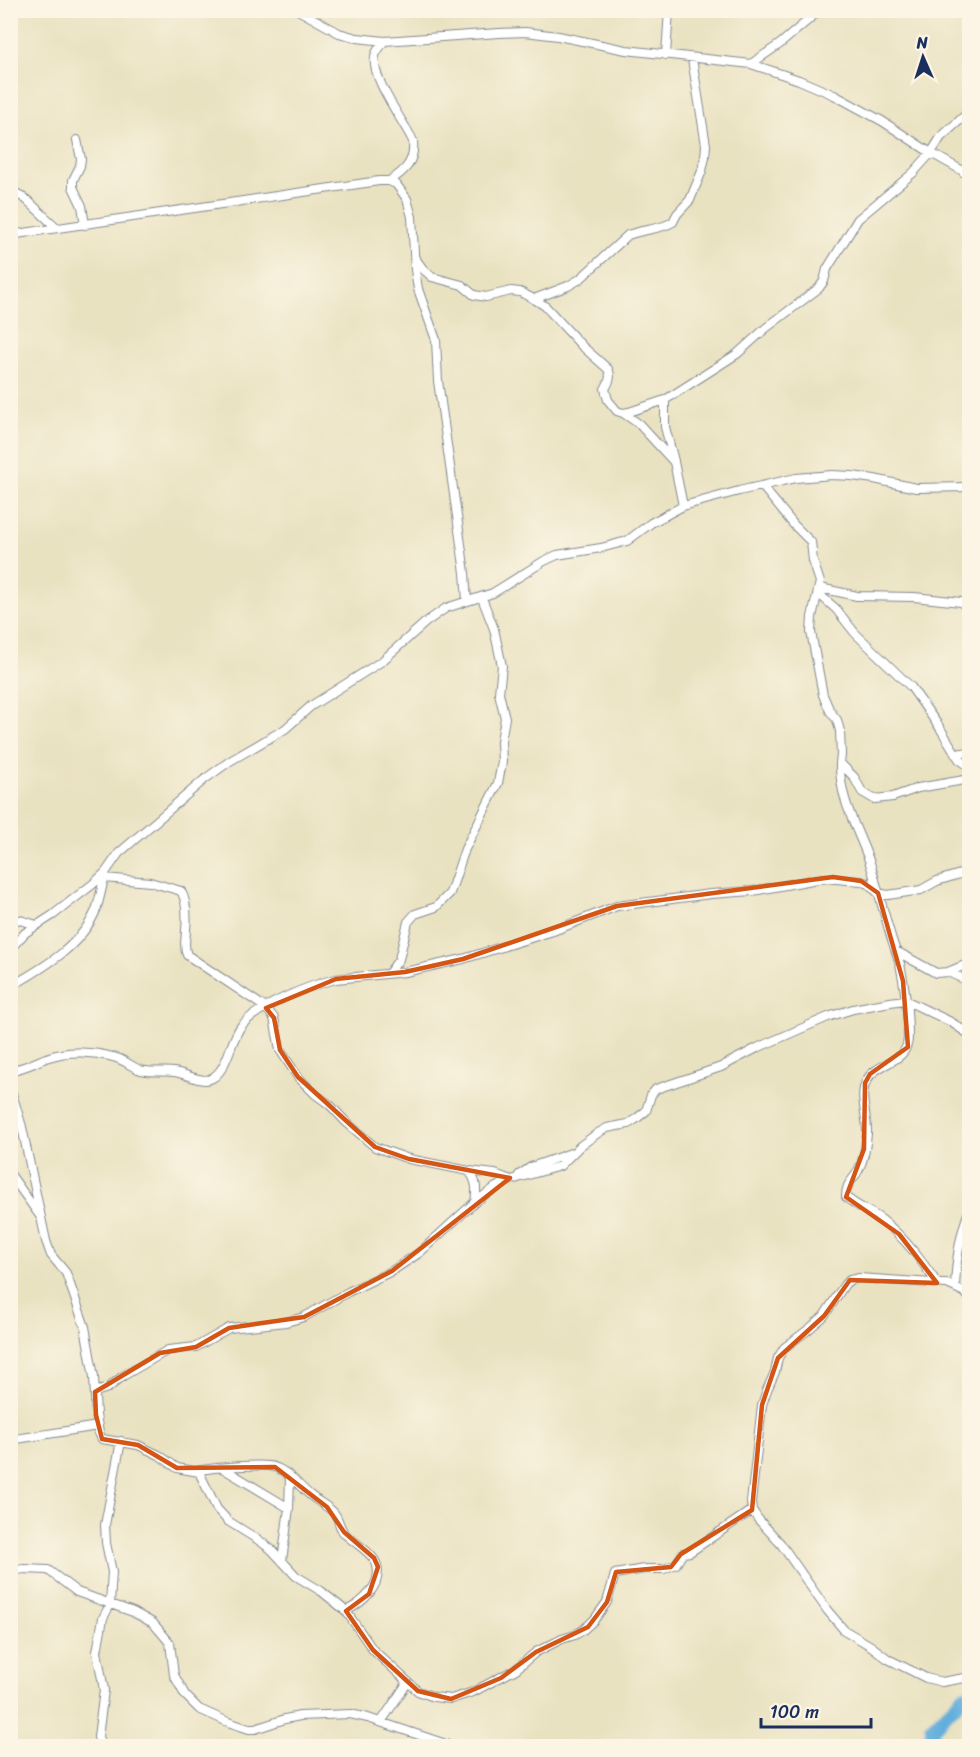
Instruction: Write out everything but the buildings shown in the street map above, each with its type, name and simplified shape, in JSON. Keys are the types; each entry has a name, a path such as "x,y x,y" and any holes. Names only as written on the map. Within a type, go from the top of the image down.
{"street":[{"path":"298,10 339,33 357,38 384,41 525,32 558,36 626,50 751,64 799,80 834,95 966,173 969,164"},
{"path":"666,55 669,10"},
{"path":"751,64 780,44 820,10"},
{"path":"957,10 969,17"},
{"path":"10,235 389,181 406,168 413,157 413,141 388,99 375,65 375,54 384,41"},
{"path":"534,298 568,286 580,279 628,235 673,222 690,200 702,171 705,145 692,58"},
{"path":"623,413 665,400 737,354 766,328 815,292 824,281 827,269 858,219 897,187 931,153 941,137 969,111"},
{"path":"77,140 81,159 73,180 73,187 82,206 85,225"},
{"path":"389,181 396,184 407,198 412,217 418,289 436,340 438,381 467,601"},
{"path":"10,189 41,212 57,228"},
{"path":"414,256 432,277 462,285 474,295 486,297 511,291 520,292 545,306 582,346 608,369 610,379 605,389 608,400 617,411 639,424 674,462"},
{"path":"665,400 665,427 683,506"},
{"path":"10,987 50,962 81,935 96,911 105,876 119,853 205,779 230,761 285,729 311,706 382,661 426,622 446,608 493,593 557,555 627,541 651,523 683,506 739,490 796,478 832,475 874,478 916,488 969,487"},
{"path":"762,486 811,542 813,561 820,582 811,632 824,695 840,731 842,792 869,860 896,951 905,1000 908,1047 895,1059 870,1074 865,1083 867,1132 862,1161 858,1172 846,1188 846,1197 855,1206 880,1218 898,1234 911,1247 937,1283"},
{"path":"819,591 857,596 914,597 961,602 969,615"},
{"path":"819,591 920,697 955,754 969,767"},
{"path":"389,973 399,959 408,922 414,914 436,907 450,893 465,849 498,783 505,718 500,693 502,666 494,629 482,598"},
{"path":"955,754 969,752"},
{"path":"840,763 854,777 862,792 874,799 893,797 918,788 969,779"},
{"path":"10,1070 20,1069 64,1053 79,1053 123,1059 144,1071 174,1072 204,1080 210,1079 219,1074 242,1026 251,1017 276,1002 336,978 405,972 473,956 554,931 617,906 745,892 823,878 861,881 869,884 878,893 888,895 921,891 937,881 969,871"},
{"path":"10,949 25,933 105,876 150,882 181,891 185,904 187,928 184,947 187,955 266,1008 274,1018 280,1050 298,1077 346,1122 375,1147 409,1159 513,1179"},
{"path":"10,917 37,925"},
{"path":"896,951 936,973 948,972 969,963"},
{"path":"948,972 969,982"},
{"path":"95,1392 108,1388 123,1376 168,1350 196,1347 230,1328 286,1322 312,1313 405,1263 475,1202 496,1187 513,1179 560,1166 572,1153 598,1133 636,1119 646,1111 651,1095 661,1086 721,1067 757,1048 828,1017 853,1009 905,1000 951,1022 969,1035"},
{"path":"10,1087 22,1127 46,1241 51,1255 66,1273 85,1327 98,1426 102,1438 138,1445 177,1468 196,1471 265,1466 275,1467 290,1477 307,1493 335,1513 339,1526 371,1555 377,1564 377,1573 369,1594 346,1611"},
{"path":"469,1171 476,1185 475,1202"},
{"path":"10,1174 42,1220"},
{"path":"955,1287 958,1258 969,1209"},
{"path":"969,1298 955,1287 937,1283 860,1278 850,1280 845,1284 824,1316 784,1348 778,1358 762,1405 752,1510 781,1544 827,1610 844,1630 888,1659 926,1678 942,1682 969,1677"},
{"path":"10,1440 98,1426"},
{"path":"101,1746 98,1737 104,1697 97,1652 103,1618 110,1605 112,1572 105,1525 121,1441"},
{"path":"223,1469 289,1508"},
{"path":"196,1471 201,1474 217,1509 228,1521 272,1550 296,1576 321,1591 346,1611 373,1650 418,1691 442,1699 451,1699 473,1692 516,1669 536,1652 588,1627 607,1602 615,1574 671,1567 678,1562 683,1553 690,1552 752,1510"},
{"path":"282,1561 289,1508 290,1477"},
{"path":"10,1572 35,1568 48,1570 70,1589 146,1618 158,1627 170,1643 174,1675 181,1690 192,1704 219,1719 255,1729 290,1718 319,1714 350,1714 452,1746"},
{"path":"381,1722 408,1682"}],"highlighted area":[{"path":"833,877 861,881 878,893 903,981 908,1047 870,1074 865,1083 864,1149 846,1197 899,1234 937,1283 850,1280 824,1316 778,1358 762,1405 752,1510 681,1554 671,1567 616,1572 607,1602 588,1627 536,1652 501,1678 451,1699 418,1691 373,1650 346,1611 369,1594 378,1567 374,1558 344,1532 327,1507 275,1467 177,1468 138,1445 102,1439 96,1415 95,1392 160,1353 196,1347 229,1328 304,1317 392,1271 510,1178 409,1159 375,1147 298,1077 280,1050 274,1018 266,1008 336,979 405,972 463,959 617,906"}],"waterway":[{"path":"932,1746 932,1728 963,1697 970,1695"}]}
